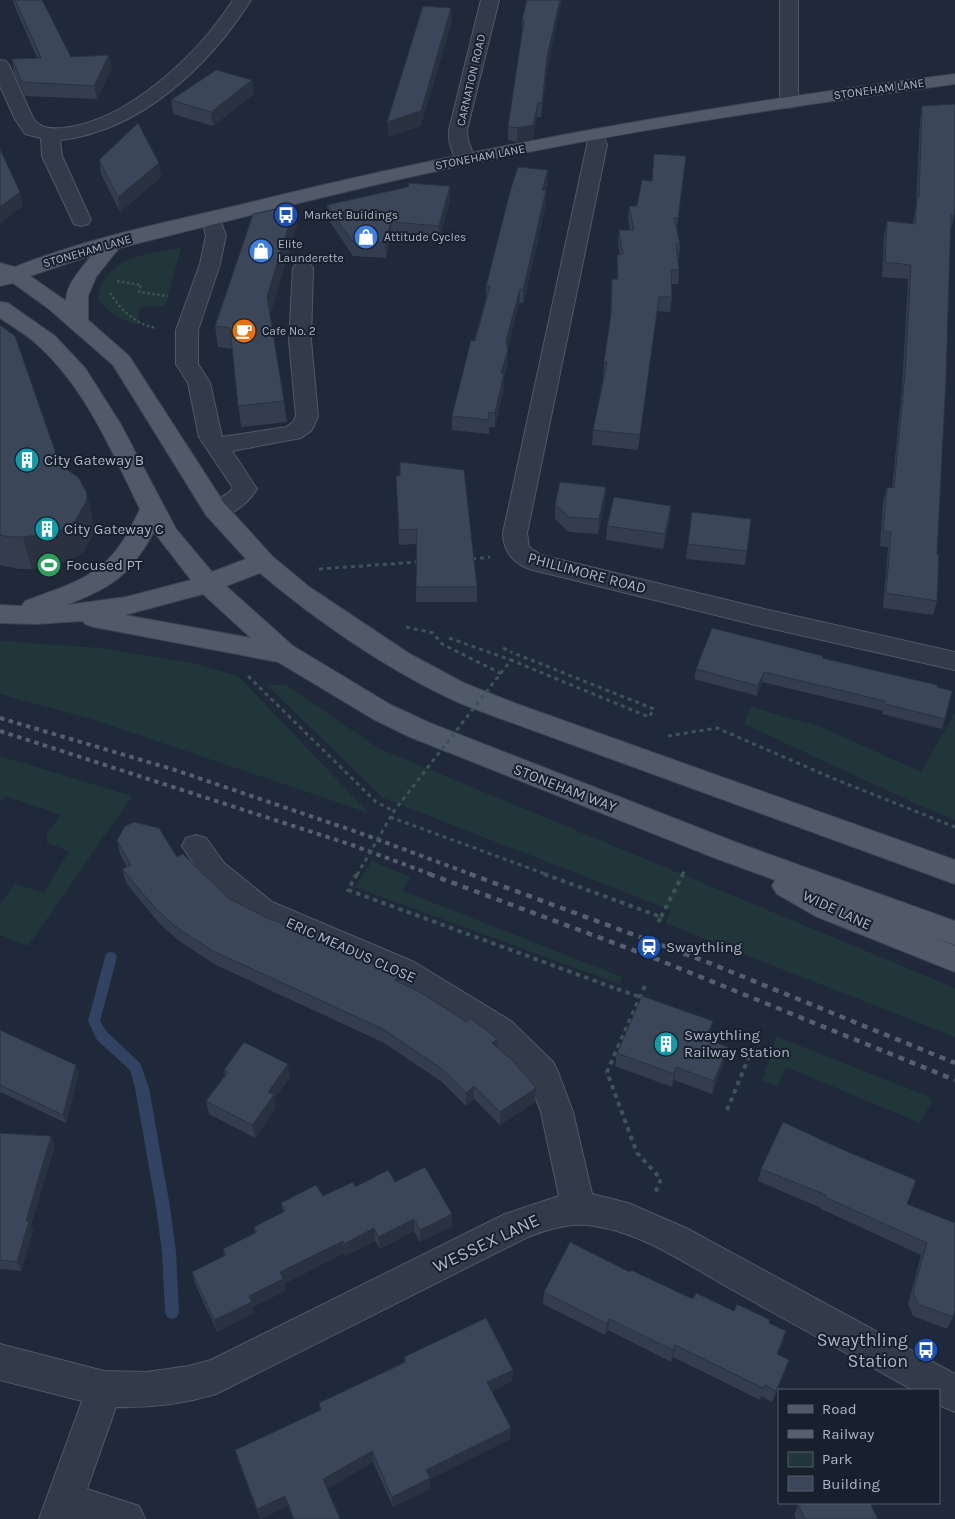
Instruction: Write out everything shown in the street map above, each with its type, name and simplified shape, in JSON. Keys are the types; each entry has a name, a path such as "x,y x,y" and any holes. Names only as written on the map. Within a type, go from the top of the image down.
{"main road":[{"name":"STONEHAM LANE","path":"5,274 113,242 291,198 465,159 789,102 955,79"},
{"path":"77,321 77,296 80,289 86,276 113,242"},
{"path":"5,274 57,304 121,361 215,509 263,562 299,592 367,639 423,674 454,690 955,872"},
{"name":"STONEHAM WAY","path":"0,308 47,341 77,373 109,423 167,534 208,583 284,653 382,712 420,730 725,850 955,933"},
{"path":"7,614 92,585 108,576 122,564 134,548 152,508"},
{"path":"7,614 70,614 145,602 208,583 263,562"},
{"path":"70,614 284,653"},
{"name":"WIDE LANE","path":"725,850 825,908 955,959"}],"street":[{"name":"CARNATION ROAD","path":"465,159 458,140 458,130 490,0"},
{"path":"789,0 789,102"},
{"path":"0,65 24,119 32,130 50,135 89,130 152,96 198,57 222,31 235,2"},
{"path":"50,135 52,156 81,220"},
{"name":"PHILLIMORE ROAD","path":"595,135 597,145 515,532 515,545 521,555 542,564 760,617 955,661"},
{"path":"211,219 216,235 210,264 187,330 187,364 199,383 211,437 244,484 244,489 235,502 215,509"},
{"path":"217,446 293,433 303,426 307,416 300,340 303,268"},
{"name":"ERIC MEADUS CLOSE","path":"196,846 214,871 262,910 403,971 500,1030 542,1072 557,1112 578,1209"},
{"name":"WESSEX LANE","path":"0,1362 104,1389 146,1390 189,1384 216,1376 517,1225 548,1214 578,1209 606,1212 642,1224 674,1239 955,1394"},
{"path":"104,1389 62,1510 126,1519"}],"path":[{"path":"116,281 141,285 139,292"},
{"path":"110,292 121,308 146,328 187,330"},
{"path":"462,559 521,555"},
{"path":"317,570 424,562"},
{"path":"433,633 442,644 512,679"},
{"path":"450,638 511,660 649,717 654,708 503,648"},
{"path":"511,660 394,811 348,890 640,997"},
{"path":"242,671 376,802 394,811"},
{"path":"666,736 717,728 832,778 955,827"},
{"path":"390,817 660,917"},
{"path":"657,925 689,863"},
{"path":"642,1224 661,1179 637,1154 607,1072 645,986"},
{"path":"727,1110 760,1030"}],"green space":[{"path":"181,248 165,306 140,307 137,325 115,315 98,299 102,285 109,274 118,266 141,256"},
{"path":"0,641 100,648 192,663 238,676 369,813 91,719 0,694"},
{"path":"267,685 286,685 378,748 955,988 955,1037 665,923 671,910 383,798"},
{"path":"751,707 821,727 921,772 955,712 955,820 744,724"},
{"path":"0,756 132,796 28,946 0,935 0,904 15,884 44,893 69,851 47,843 47,833 61,815 6,796 0,802"},
{"path":"372,861 410,877 403,891 622,977 619,984 355,887"},
{"path":"777,1037 925,1095 932,1101 920,1123 786,1067 777,1086 762,1081"}],"building":[{"path":"15,0 42,0 71,57 109,55 94,86 22,82 12,59 41,58"},
{"path":"527,0 560,0 547,57 542,103 538,103 533,125 517,128 508,126 524,20 522,20"},
{"path":"423,6 451,8 421,111 387,122"},
{"path":"216,70 252,80 211,112 171,100"},
{"path":"955,104 955,207 954,216 951,215 946,380 937,555 939,555 937,601 886,593 891,532 883,531 887,487 894,488 905,373 911,265 885,262 887,221 915,224 917,198 919,198 922,106"},
{"path":"138,123 159,163 118,197 99,160"},
{"path":"0,149 20,192 0,207"},
{"path":"654,154 686,156 678,218 674,218 680,244 676,244 679,270 671,270 672,297 659,297 640,435 593,430 607,362 604,362 611,314 612,279 618,279 617,255 623,254 619,230 634,230 629,206 637,206 642,180 652,181"},
{"path":"518,167 548,170 542,190 546,190 526,278 523,290 520,289 506,341 508,350 501,373 504,373 495,413 488,413 489,420 452,416 471,340 475,341 490,286 486,286"},
{"path":"409,183 450,186 439,226 391,222 385,243 352,241 327,205 408,187"},
{"path":"295,205 267,297 284,401 238,406 230,328 215,326 253,214"},
{"path":"0,325 15,336 60,465 78,477 87,493 86,502 75,521 66,528 52,533 23,537 0,535"},
{"path":"400,462 464,470 477,587 416,587 417,529 399,530 396,476 400,475"},
{"path":"560,482 606,487 599,519 569,517 555,504"},
{"path":"614,497 671,506 665,534 607,526"},
{"path":"692,512 751,519 747,551 688,544"},
{"path":"712,628 823,656 822,658 937,685 937,687 952,691 945,719 885,704 885,701 764,672 758,686 696,669"},
{"path":"134,822 159,828 177,857 183,854 228,898 273,921 399,975 395,980 423,994 467,1022 470,1018 498,1039 492,1043 511,1059 536,1088 500,1112 474,1086 466,1093 442,1069 383,1029 213,951 176,927 156,909 122,869 131,865 117,840 125,826"},
{"name":"Swaythling Railway Station","path":"642,996 713,1021 705,1039 728,1047 714,1081 676,1067 674,1074 617,1053"},
{"path":"0,1030 76,1065 63,1115 0,1085"},
{"path":"244,1042 288,1064 268,1092 274,1095 252,1125 206,1101 228,1072 224,1070"},
{"path":"783,1122 848,1152 916,1180 907,1204 955,1223 955,1310 953,1317 918,1304 913,1292 927,1243 825,1197 826,1195 761,1169"},
{"path":"0,1133 51,1136 26,1221 29,1221 17,1262 0,1260"},
{"path":"425,1167 452,1214 420,1230 414,1219 378,1237 374,1228 344,1244 343,1241 280,1272 283,1279 249,1296 252,1302 214,1320 192,1272 226,1255 223,1249 257,1232 254,1227 285,1211 281,1203 316,1185 323,1196 353,1182 355,1187 388,1170 395,1182"},
{"path":"570,1242 630,1272 631,1270 693,1299 696,1293 734,1311 737,1304 770,1320 769,1323 786,1331 777,1354 789,1360 776,1391 765,1385 763,1388 675,1345 673,1350 609,1319 607,1324 544,1292"},
{"path":"486,1318 513,1370 487,1382 511,1428 426,1470 430,1478 392,1497 372,1451 323,1479 340,1519 294,1519 285,1496 257,1509 235,1450 321,1410 319,1403 406,1362 404,1357"},
{"path":"870,1504 878,1519 805,1519 798,1505"}],"waterway":[{"path":"111,957 94,1021 102,1036 135,1067 142,1088 163,1207 169,1252 172,1312"}],"railway":[{"path":"0,718 175,770 360,833 473,875"},
{"path":"0,731 352,845 433,875"},
{"path":"429,874 649,956 955,1080"},
{"path":"470,874 707,962 955,1063"}],"place":[{"name":"Market Buildings","path":"286,215"},
{"name":"Attitude Cycles","path":"366,237"},
{"name":"Elite Launderette","path":"261,251"},
{"name":"Cafe No. 2","path":"244,331"},
{"name":"City Gateway B","path":"27,460"},
{"name":"City Gateway C","path":"47,529"},
{"name":"Focused PT","path":"49,565"},
{"name":"Swaythling","path":"649,947"},
{"name":"Swaythling Railway Station","path":"666,1044"},
{"name":"Swaythling Station","path":"926,1350"}]}
